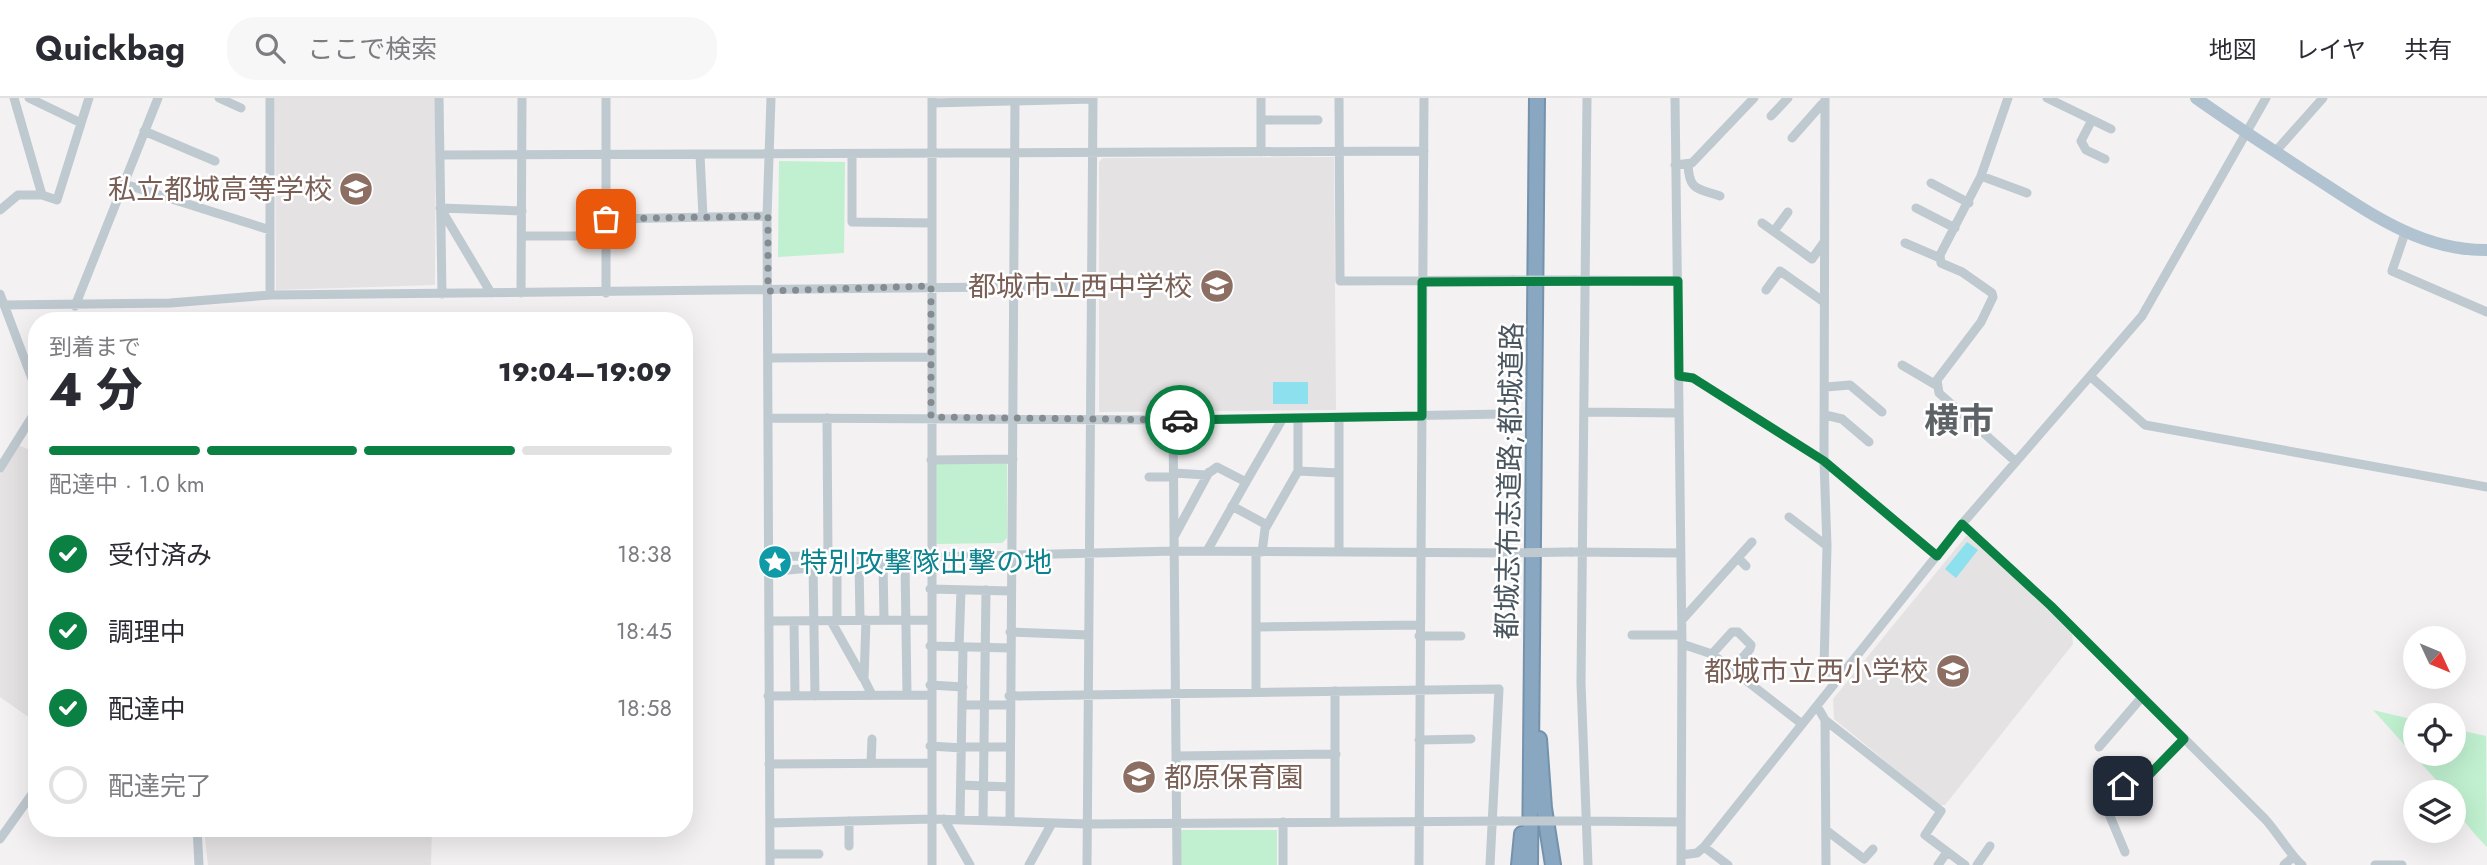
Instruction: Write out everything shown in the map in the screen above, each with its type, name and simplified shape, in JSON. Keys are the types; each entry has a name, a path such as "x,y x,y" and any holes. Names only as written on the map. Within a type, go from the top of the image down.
{"highway":[{"name":"都城志布志道路;都城道路","path":"1530,865 1537,98"},
{"path":"1519,865 1532,594"},
{"path":"1532,594 1544,808 1553,865"}],"main road":[{"path":"2196,98 2248,136 2406,233 2447,246 2487,250"}],"street":[{"path":"14,98 42,195"},
{"path":"29,98 81,123"},
{"path":"0,210 18,195 42,195 57,201 89,98"},
{"path":"219,98 241,108"},
{"path":"270,98 270,295"},
{"path":"439,98 442,294"},
{"path":"521,293 522,98"},
{"path":"606,98 606,293"},
{"path":"770,865 768,216 771,98"},
{"path":"1261,98 1261,152"},
{"path":"1339,98 1340,281 1678,281"},
{"path":"1419,865 1424,98"},
{"path":"1587,98 1581,683 1584,821 1588,865"},
{"path":"1675,98 1682,620 1681,860 1704,847 1962,524 2142,316 2248,136 2266,98"},
{"path":"1675,165 1688,164 1705,152 1754,98"},
{"path":"1771,116 1788,98"},
{"path":"2008,98 1981,176 1940,258 1941,263 1977,282 1992,293 1993,298 1981,322 1936,385 1939,393 2016,462"},
{"path":"2047,98 2111,129"},
{"path":"2275,152 2323,98"},
{"path":"75,306 155,99"},
{"path":"932,865 930,589 927,560 931,460 932,101 1093,99 1087,865"},
{"path":"1010,820 1015,101"},
{"path":"1791,138 1822,102"},
{"path":"1822,102 1827,546 1825,667 1836,682"},
{"path":"1261,120 1318,120"},
{"path":"2092,120 2081,141 2086,150 2105,159"},
{"path":"144,131 215,161"},
{"path":"441,155 1424,151"},
{"path":"700,155 703,217"},
{"path":"852,155 852,222 932,223"},
{"path":"1688,164 1688,180 1693,187 1720,196"},
{"path":"1981,176 2026,193"},
{"path":"121,183 270,230"},
{"path":"1931,183 1969,203"},
{"path":"440,208 523,211"},
{"path":"440,208 491,293"},
{"path":"1916,208 1955,228"},
{"path":"1774,231 1787,212"},
{"path":"606,219 768,216"},
{"path":"1762,223 1812,259 1824,242"},
{"path":"2406,233 2392,271 2487,312"},
{"path":"522,236 606,236"},
{"path":"1905,243 1940,258"},
{"path":"1766,290 1780,271 1824,302"},
{"path":"4,305 75,306 270,295 1093,286"},
{"path":"0,294 28,368"},
{"path":"769,358 931,357"},
{"path":"1902,365 1936,385"},
{"path":"1679,376 1693,378 1824,461 1937,556"},
{"path":"2091,377 2144,425 2487,487"},
{"path":"1826,387 1850,385 1882,412"},
{"path":"1585,412 1679,414"},
{"path":"770,418 1173,420 1503,414"},
{"path":"1825,415 1842,419 1869,442"},
{"path":"1339,417 1339,552"},
{"path":"827,418 828,557"},
{"path":"1207,551 1283,418"},
{"path":"1256,692 1259,552 1267,525 1298,471 1298,418"},
{"path":"1173,420 1177,865"},
{"path":"0,468 28,423"},
{"path":"931,460 1013,459"},
{"path":"1149,477 1206,475 1217,467 1246,482"},
{"path":"1298,471 1339,473"},
{"path":"1174,537 1209,472"},
{"path":"1232,506 1267,525"},
{"path":"1789,517 1827,546"},
{"path":"1962,524 2041,596 2265,819 2289,847 2292,858 2302,865"},
{"path":"1682,620 1752,542"},
{"path":"768,572 837,562 905,562 1174,551 1680,553"},
{"path":"768,556 927,560"},
{"path":"1738,558 1746,566"},
{"path":"837,562 834,621 872,695"},
{"path":"859,562 864,679"},
{"path":"883,562 884,620"},
{"path":"905,562 907,695"},
{"path":"813,564 815,696"},
{"path":"930,589 1011,591"},
{"path":"960,820 963,687 961,590"},
{"path":"983,820 986,590"},
{"path":"769,621 930,620"},
{"path":"794,621 795,696"},
{"path":"1256,627 1419,625"},
{"path":"1010,632 1088,635"},
{"path":"1712,654 1732,632 1738,632 1751,645 1733,669"},
{"path":"1632,635 1682,639 1712,654 1802,724"},
{"path":"1419,636 1461,636"},
{"path":"930,646 1010,648"},
{"path":"768,696 907,695 963,687"},
{"path":"962,705 1087,694 1499,688 1490,865"},
{"path":"1335,691 1335,822"},
{"path":"2099,747 2142,697"},
{"path":"1817,706 1825,720 1941,811 1924,835 1965,865"},
{"path":"1825,720 1826,865"},
{"path":"872,738 872,763"},
{"path":"1419,740 1471,739"},
{"path":"2126,852 2101,795 2146,778 2184,739"},
{"path":"930,746 1010,747"},
{"path":"1176,756 1336,754"},
{"path":"769,764 931,762"},
{"path":"961,785 1010,787"},
{"path":"0,838 28,799"},
{"path":"771,823 932,819 1087,824 1681,822"},
{"path":"944,820 970,865"},
{"path":"849,821 849,846"},
{"path":"1029,865 1052,822"},
{"path":"1283,822 1283,865"},
{"path":"1826,831 1864,859 1873,849"},
{"path":"197,837 199,865"},
{"path":"1977,865 1990,846"},
{"path":"1704,847 1728,865"},
{"path":"1938,865 1947,852"},
{"path":"770,854 819,854"},
{"path":"2284,865 2292,858"},
{"path":"2375,865 2402,865"}],"shaded area":[{"name":"私立都城高等学校","path":"275,98 436,98 435,285 276,290"},
{"name":"都城市立西中学校","path":"1334,157 1336,410 1099,412 1099,162 1103,158"},
{"path":"18,445 28,449 28,717 0,697 0,474"},
{"name":"都城市立西小学校","path":"1966,536 1972,537 2072,632 2073,644 1945,805 1939,805 1834,719 1833,699"},
{"path":"205,837 432,837 431,865 208,865"}],"green space":[{"path":"779,161 845,162 844,253 778,257"},
{"path":"1007,461 1007,538 1002,543 935,544 934,463"},
{"path":"2373,710 2403,717 2403,743"},
{"path":"2466,732 2486,736 2487,847 2466,823 2466,780 2436,780 2424,766 2466,766"},
{"path":"1181,830 1277,830 1277,865 1180,865"}],"water":[{"path":"1273,382 1308,382 1308,404 1273,404"},
{"path":"1967,542 1978,550 1956,578 1945,569"}],"way so far":[{"path":"606,219 768,216 768,291 931,286 931,417 1180,420"}],"place":[{"name":"私立都城高等学校","path":"356,189"},
{"name":"都城市立西中学校","path":"1217,286"},
{"name":"特別攻撃隊出撃の地","path":"775,562"},
{"name":"都城市立西小学校","path":"1953,671"},
{"name":"都原保育園","path":"1139,777"}],"district":[{"name":"横市","path":"1959,421"}],"route":[{"path":"1180,420 1422,416 1422,282 1678,281 1679,376 1693,378 1824,461 1937,556 1962,524 2051,606 2184,739 2146,778 2123,786"}]}
